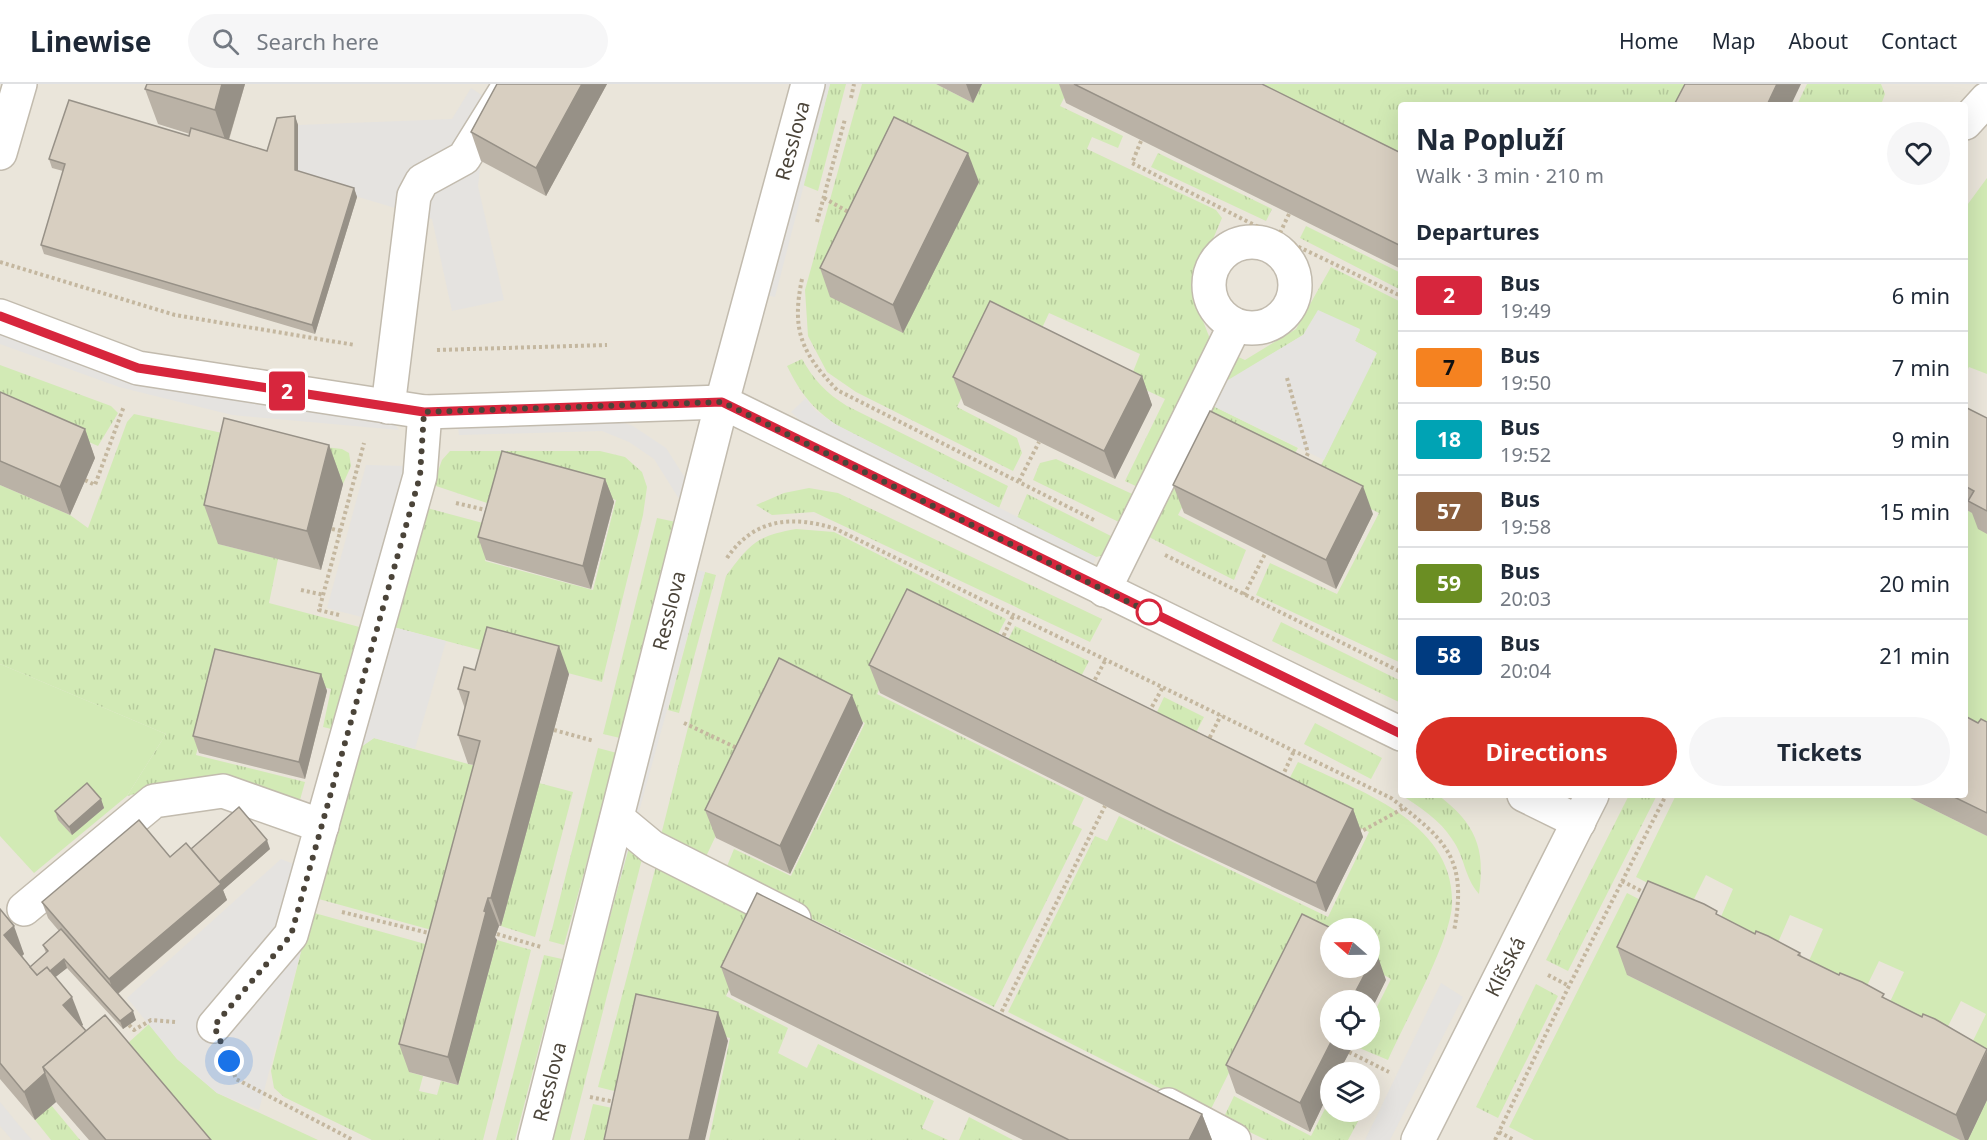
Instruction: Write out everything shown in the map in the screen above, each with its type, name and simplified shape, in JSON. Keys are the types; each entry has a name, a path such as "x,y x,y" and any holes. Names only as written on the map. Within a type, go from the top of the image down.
{"street":[{"path":"0,153 20,84"},
{"path":"388,407 414,196 422,181 464,158 510,84"},
{"name":"Resslova","path":"535,1140 722,402 808,84"},
{"path":"1964,84 1987,98 1968,120"},
{"path":"1245,242 1275,242 1292,268 1295,282 1291,304 1277,321 1264,327 1249,329 1235,326 1223,318 1209,294 1212,266 1232,246 1245,242"},
{"path":"0,316 138,368 424,412 722,402 1398,734"},
{"path":"1104,590 1235,326"},
{"path":"214,1026 291,935 420,476 424,412"},
{"path":"24,909 153,801 223,791 322,826"},
{"path":"1538,798 1586,808"},
{"name":"Klíšská","path":"1418,1140 1586,808"},
{"path":"617,818 652,847 816,929"},
{"path":"1140,1091 1234,1140"}],"path":[{"path":"848,107 854,84"},
{"path":"815,229 845,118"},
{"path":"1141,141 1132,163 1275,242 1398,295"},
{"path":"824,198 858,217"},
{"path":"1275,242 1289,214"},
{"path":"0,262 175,315 366,346"},
{"path":"804,271 798,318 802,345 813,365 837,390 1398,671"},
{"path":"428,351 607,345"},
{"path":"1287,378 1308,453 1301,469"},
{"path":"85,480 95,485 127,400"},
{"path":"365,438 319,610 378,626"},
{"path":"1019,481 1039,442"},
{"path":"725,563 747,534 774,522 810,521 836,529 1391,798 1435,831 1456,869 1459,902 1454,932"},
{"path":"332,530 340,531"},
{"path":"1244,595 1265,554"},
{"path":"301,590 324,595"},
{"path":"999,646 1014,614"},
{"path":"1090,689 1106,659"},
{"path":"1146,717 1163,687"},
{"path":"1206,746 1221,715"},
{"path":"683,723 745,752"},
{"path":"554,730 594,741"},
{"path":"1281,780 1294,751"},
{"path":"1495,1140 1569,986 1664,798"},
{"path":"995,1025 1106,806"},
{"path":"1352,826 1362,831 1404,808"},
{"path":"1622,881 1650,895"},
{"path":"300,901 435,935"},
{"path":"496,934 542,947"},
{"path":"1539,971 1569,986"},
{"path":"129,1024 134,1030 151,1020 214,1026 236,1079 353,1140"},
{"path":"1349,1052 1389,1072"},
{"path":"590,1096 618,1102"},
{"path":"1499,1132 1514,1140"}],"shaded area":[{"path":"0,84 1987,84 1987,1140 0,1140"},
{"path":"814,84 830,84 775,297 758,293"},
{"path":"471,88 498,106 481,160 478,186 504,300 452,311 432,219 298,179 298,125 452,119"},
{"path":"1318,310 1360,329 1355,341 1377,353 1324,460 1207,403 1222,376 1228,380 1303,335"},
{"path":"0,326 125,373 236,400 388,415 399,430 232,415 119,387 0,344"},
{"path":"806,398 815,410 835,424 1096,557 1090,573 814,433 791,412"},
{"path":"604,416 633,426 666,448 687,481 681,502 654,459 629,442 602,431 459,435 458,428 467,418"},
{"path":"366,465 407,466 369,619 327,608"},
{"path":"691,568 705,572 585,1007 553,1140 541,1140"},
{"path":"393,627 446,641 415,749 374,738 358,749"},
{"path":"281,859 321,875 259,1110 217,1093 177,1059 127,998"},
{"path":"1441,983 1463,997 1390,1140 1365,1140 1374,1122 1380,1122 1380,1109"},
{"path":"0,1102 32,1140 12,1140 0,1126"}],"green space":[{"path":"830,84 846,84 818,191 803,185"},
{"path":"862,84 936,84 973,103 982,84 1071,84 1060,106 1123,136 1118,148 1092,137 1087,149 1216,210 1222,218 1198,274 1196,303 1212,344 1144,490 1125,481 1165,399 1129,382 1140,354 1049,313 1036,341 998,322 957,407 1017,438 1022,453 1013,471 856,392 827,372 808,336 805,290"},
{"path":"1226,84 1704,84 1695,102 1398,102 1398,169"},
{"path":"1807,84 1881,84 1885,94 1882,102 1798,102"},
{"path":"1158,153 1272,209 1266,221 1151,167"},
{"path":"1987,178 1987,374 1969,367 1968,369 1968,204"},
{"path":"1306,226 1398,272 1398,288 1300,238"},
{"path":"1331,267 1398,300 1398,662 1256,595 1270,563 1337,594 1379,513 1314,480 1376,352 1355,341 1360,330 1303,335 1228,381 1222,376 1234,355 1245,360 1296,329"},
{"path":"802,359 821,386 847,406 1008,486 999,508 838,426 808,400 797,385 787,366"},
{"path":"0,365 111,406 118,413 98,446 0,403"},
{"path":"1207,403 1298,448 1287,467 1220,434 1178,515 1246,550 1234,580 1143,534"},
{"path":"134,414 241,437 342,449 349,453 351,466 343,484 238,457 218,544 278,559 269,603 367,629 340,731 323,727 331,689 219,662 196,755 305,782 300,800 277,796 242,783 212,779 184,782 127,796 166,734 0,664 0,485 70,515 88,528 127,422"},
{"path":"450,451 600,451 625,457 642,472 647,487 643,515 602,682 393,627 427,508 494,526 485,561 593,590 616,500 509,472 499,507 433,485 442,460"},
{"path":"1056,459 1141,498 1127,526 1033,480 1040,463"},
{"path":"809,488 838,493 1102,619 1090,642 814,512 772,515 756,505 784,493"},
{"path":"1027,494 1117,539 1105,555 1096,557 1017,518"},
{"path":"1968,511 1984,519 1987,534 1987,729 1968,720"},
{"path":"657,518 676,522 620,738 603,734"},
{"path":"796,529 834,532 1006,619 989,651 916,615 877,694 1084,798 1072,824 1082,829 994,1007 723,876 734,849 791,876 865,723 788,683 702,865 659,843 726,576 741,556 755,543 772,535"},
{"path":"705,572 716,575 679,713 668,710"},
{"path":"1281,622 1398,680 1398,702 1272,641"},
{"path":"1015,626 1089,661 1073,692 1000,656"},
{"path":"0,664 166,734 127,796 34,873 0,836"},
{"path":"1164,697 1204,717 1188,748 1149,729"},
{"path":"1315,723 1382,758 1371,779 1304,744"},
{"path":"374,738 490,770 446,934 315,898 358,749"},
{"path":"598,748 617,753 564,945 549,941"},
{"path":"1298,762 1348,784 1399,813 1420,830 1438,851 1449,876 1452,904 1444,939 1388,1060 1364,1050 1380,1050 1380,1001 1391,979 1380,973 1380,918 1320,918 1320,930 1298,933 1209,1113 1008,1012 1095,836 1107,841 1119,816 1328,917 1369,832 1283,791"},
{"path":"539,783 573,792 535,937 501,926"},
{"path":"1406,798 1442,798 1469,826 1479,850 1481,863 1479,894 1470,881 1460,853 1447,832"},
{"path":"1627,798 1655,798 1568,971 1546,960"},
{"path":"1675,798 1910,798 1987,836 1987,1053 1971,1045 1986,1014 1961,1001 1945,1032 1889,1004 1904,972 1879,961 1864,992 1808,963 1823,929 1790,915 1776,947 1720,919 1733,889 1706,875 1691,905 1636,877"},
{"path":"627,850 642,859 570,1140 553,1140"},
{"path":"656,866 763,917 726,996 788,1028 778,1053 807,1068 818,1044 934,1101 922,1128 948,1140 709,1140 730,1038 643,1018 626,1094 598,1087"},
{"path":"1627,893 1658,909 1627,975 1960,1140 1534,1140 1509,1127"},
{"path":"311,912 443,949 409,1072 423,1076 419,1091 437,1095 441,1081 458,1085 497,940 531,950 483,1140 372,1140 284,1097 274,1088 271,1071"},
{"path":"544,955 562,959 515,1140 496,1140"},
{"path":"1536,984 1558,996 1498,1118 1476,1107"},
{"path":"149,1024 177,1059 217,1093 318,1140 202,1140 127,1044"},
{"path":"1234,1096 1311,1136 1320,1118 1320,1122 1358,1122 1348,1140 1266,1140 1223,1119"},
{"path":"1987,1100 1987,1140 1968,1140"},
{"path":"593,1104 622,1110 616,1140 584,1140"},
{"path":"51,1105 80,1140 51,1140 35,1120"},
{"path":"969,1117 1013,1140 959,1140"}],"building":[{"path":"147,84 222,84 215,110 145,89"},
{"path":"497,84 582,84 536,168 471,132"},
{"path":"1074,84 1262,84 1398,152 1398,245"},
{"path":"1685,84 1777,84 1768,102 1676,102"},
{"path":"69,100 189,136 191,128 267,151 277,118 295,116 295,170 354,188 312,325 41,245 65,164 49,159"},
{"path":"894,117 968,153 893,305 820,268"},
{"path":"990,301 1142,376 1104,451 953,377"},
{"path":"0,392 85,429 60,487 0,461"},
{"path":"1968,408 1987,418 1987,511 1968,501 1974,491 1968,488"},
{"path":"1210,411 1363,486 1326,560 1173,485"},
{"path":"224,418 329,445 307,531 204,505"},
{"path":"502,451 605,479 583,566 478,537"},
{"path":"907,589 1353,809 1316,883 1165,812 869,665"},
{"path":"487,627 559,646 491,898 488,898 484,911 486,912 448,1057 399,1044 480,741 458,735 469,692 458,689 464,667 475,670"},
{"path":"215,649 321,674 299,762 193,736"},
{"path":"779,658 852,695 780,846 705,810"},
{"path":"1968,718 1978,723 1981,719 1987,722 1987,813 1956,798 1968,798"},
{"path":"87,783 101,799 69,827 55,811"},
{"path":"239,807 267,840 219,882 191,849"},
{"path":"139,820 170,857 186,843 221,884 109,979 42,902"},
{"path":"1648,881 1704,904 1717,911 1716,914 1755,934 1756,931 1768,936 1800,953 1798,955 1839,975 1840,973 1862,982 1884,994 1882,997 1922,1017 1923,1014 1935,1019 1987,1049 1956,1115 1617,947"},
{"path":"757,893 1202,1114 1189,1140 1069,1140 721,967"},
{"path":"0,909 14,926 4,935 37,975 47,967 72,997 63,1005 86,1031 43,1067 45,1073 24,1092 0,1063"},
{"path":"1302,914 1320,923 1320,978 1363,978 1356,990 1320,990 1320,1050 1327,1050 1300,1103 1226,1065"},
{"path":"61,929 133,1011 120,1021 64,959 50,971 47,967 37,975 30,967 48,951 43,945"},
{"path":"636,994 718,1012 689,1140 604,1140"},
{"path":"105,1015 211,1140 106,1140 43,1067"}],"bus line":[{"name":"2","path":"0,316 138,368 424,412 722,402 1398,733"}],"route":[{"path":"229,1061 214,1026 291,935 420,476 424,412 722,402 1151,613 1149,612"}]}
